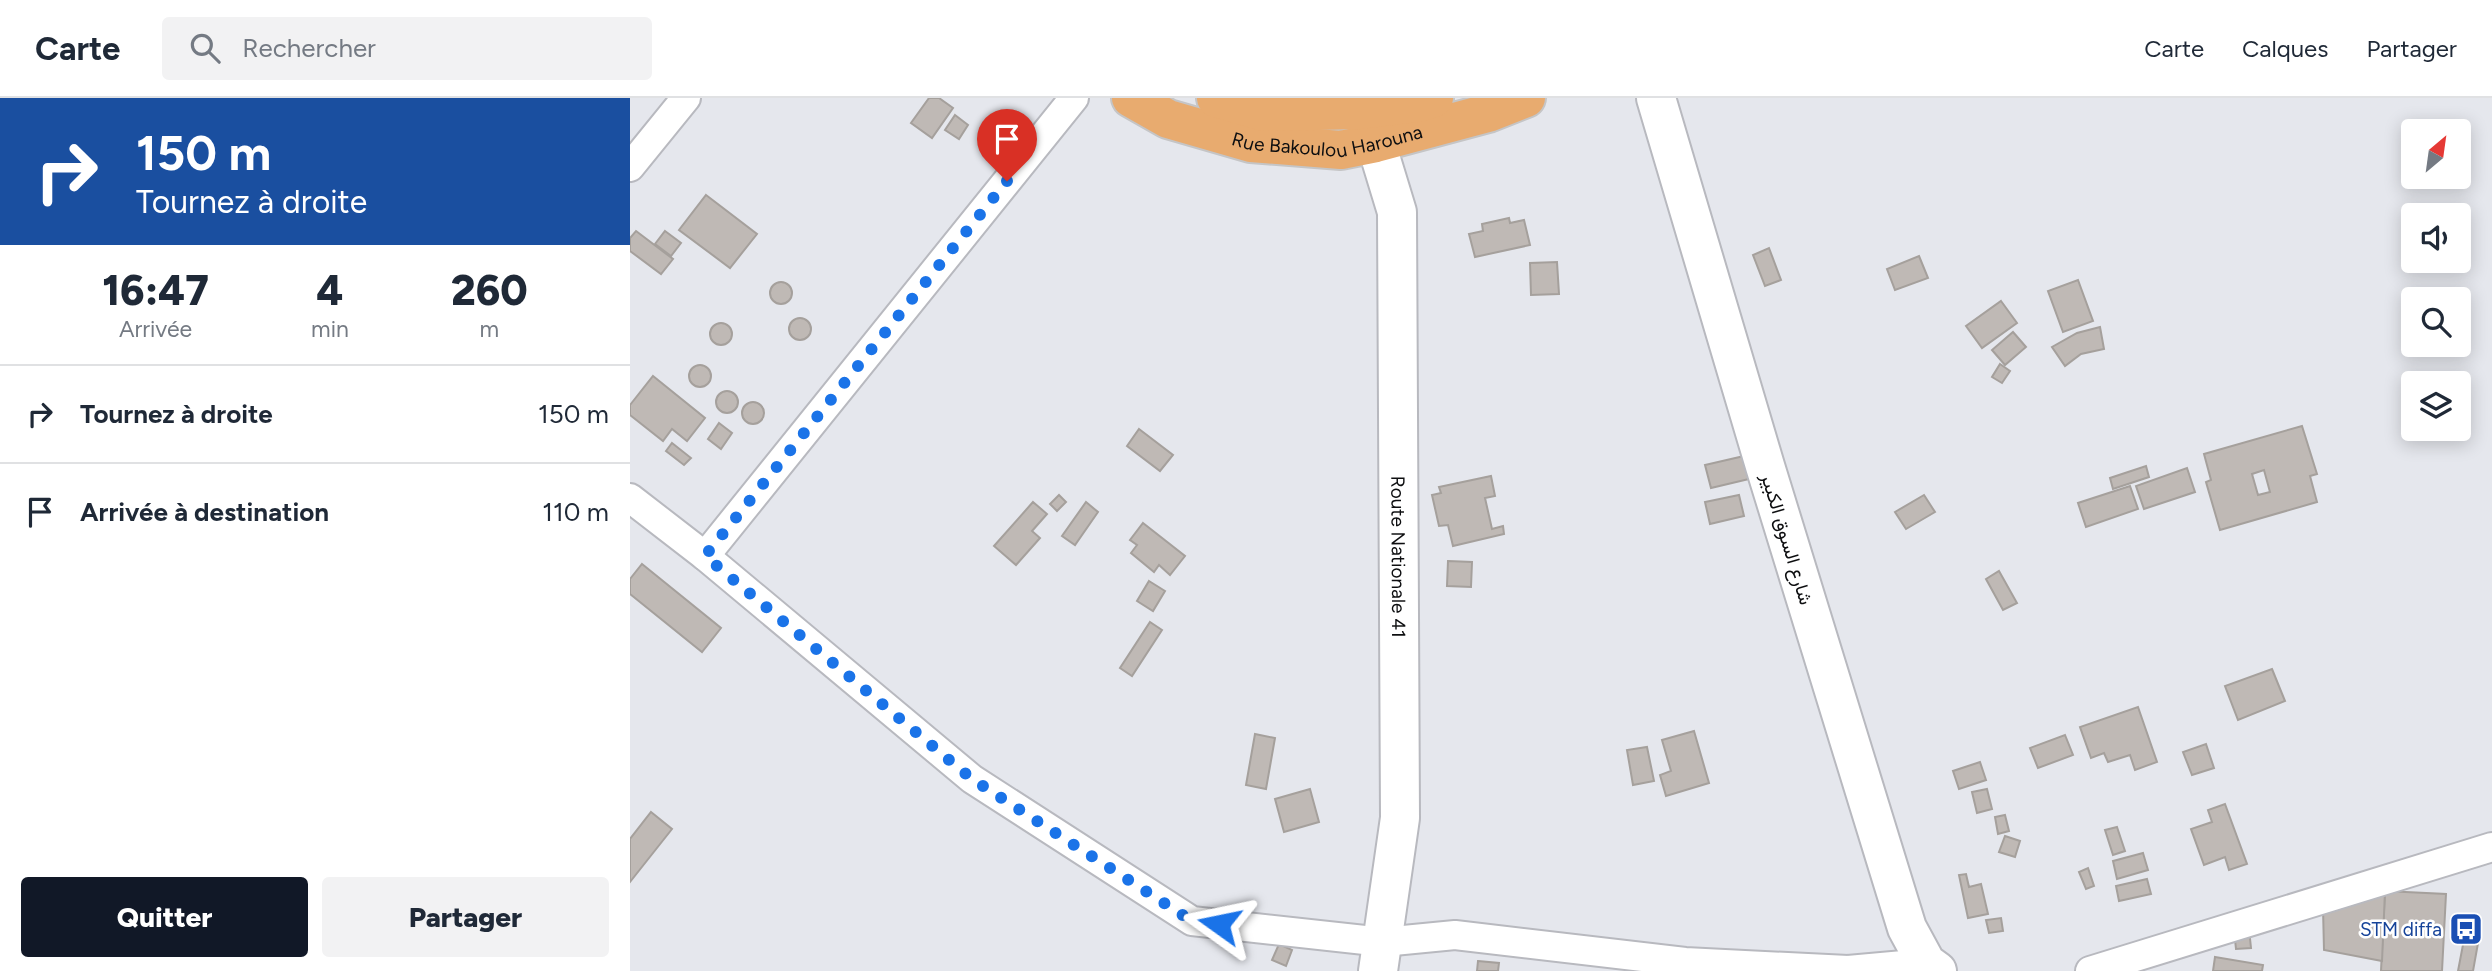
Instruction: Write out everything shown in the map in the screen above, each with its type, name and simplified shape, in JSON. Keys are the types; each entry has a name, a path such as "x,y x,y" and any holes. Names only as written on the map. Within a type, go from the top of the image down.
{"highway":[{"name":"Rue Bakoulou Harouna","path":"1131,98 1168,119 1251,143 1341,150 1366,117 1434,98"},
{"name":"Rue Bakoulou Harouna","path":"1216,98 1264,112 1366,117 1488,113 1526,98"}],"street":[{"path":"630,167 686,98"},
{"path":"705,556 1074,98"},
{"name":"شارع السوق الكبير","path":"1656,98 1765,466 1907,928 1931,967"},
{"name":"Route Nationale 41","path":"1366,117 1397,212 1400,818 1381,957"},
{"path":"630,498 705,556 972,779 1192,921 1381,957 1455,935 1685,962 1848,970 1931,967"},
{"path":"2090,971 2492,847"}],"building":[{"path":"929,98 939,98 953,108 932,138 911,123"},
{"path":"955,115 968,125 959,139 945,130"},
{"path":"706,195 757,234 730,268 679,230"},
{"path":"1509,218 1510,223 1524,220 1530,245 1475,257 1469,234 1483,231 1482,224"},
{"path":"636,231 673,259 661,274 630,251 630,238"},
{"path":"665,231 681,243 671,256 655,244"},
{"path":"1769,248 1781,280 1765,286 1753,255"},
{"path":"1919,256 1928,278 1895,290 1887,269"},
{"path":"1557,262 1559,294 1531,295 1530,263"},
{"path":"2078,280 2093,321 2063,332 2048,291"},
{"path":"781,282 789,285 792,293 789,301 781,304 773,301 770,293 773,285"},
{"path":"2001,301 2017,323 1982,348 1966,326"},
{"path":"800,318 808,321 811,329 808,337 800,340 792,337 789,329 792,321"},
{"path":"721,323 729,326 732,334 729,342 721,345 713,342 710,334 713,326"},
{"path":"2100,327 2104,349 2081,354 2065,366 2052,347 2077,333"},
{"path":"2013,332 2026,347 2005,365 1992,350"},
{"path":"2000,364 2010,371 2002,383 1992,377"},
{"path":"700,365 708,368 711,376 708,384 700,387 692,384 689,376 692,368"},
{"path":"653,376 705,418 687,441 672,429 663,441 630,415 630,405"},
{"path":"727,391 735,394 738,402 735,410 727,413 719,410 716,402 719,394"},
{"path":"753,402 761,405 764,413 761,421 753,424 745,421 742,413 745,405"},
{"path":"719,423 732,433 721,449 708,439"},
{"path":"2302,426 2317,474 2310,476 2317,502 2220,530 2206,482 2211,480 2204,454","holes":["2264,470 2270,492 2258,495 2252,474"]},
{"path":"1139,429 1173,455 1160,471 1127,446"},
{"path":"672,443 691,458 684,465 666,451"},
{"path":"1744,456 1749,479 1711,488 1705,465"},
{"path":"2146,466 2149,477 2113,489 2110,478"},
{"path":"2187,468 2195,492 2144,509 2136,486"},
{"path":"1491,476 1495,496 1485,498 1492,529 1503,526 1504,534 1453,546 1448,525 1439,526 1432,495 1441,493 1439,487"},
{"path":"2130,486 2138,509 2086,527 2078,503"},
{"path":"1059,495 1066,502 1057,511 1050,504"},
{"path":"1739,495 1744,516 1710,524 1705,502"},
{"path":"1924,495 1935,512 1906,529 1895,512"},
{"path":"1033,502 1047,514 1032,531 1040,538 1016,565 994,546"},
{"path":"1086,502 1098,512 1075,545 1062,536"},
{"path":"1143,523 1185,556 1170,575 1159,565 1154,572 1131,553 1137,545 1130,540"},
{"path":"1448,561 1472,562 1471,587 1447,586"},
{"path":"642,564 721,628 702,652 630,594 630,579"},
{"path":"1999,571 2017,603 2003,610 1986,579"},
{"path":"1149,581 1165,591 1153,611 1137,601"},
{"path":"1150,622 1162,630 1132,676 1120,668"},
{"path":"2272,669 2285,701 2238,720 2225,686"},
{"path":"2138,707 2157,762 2135,770 2130,755 2108,762 2104,753 2091,758 2080,727"},
{"path":"1694,731 1709,783 1666,796 1660,775 1671,771 1662,740"},
{"path":"1255,734 1275,738 1266,789 1246,785"},
{"path":"2065,735 2073,755 2038,768 2030,748"},
{"path":"2206,744 2214,768 2192,775 2183,752"},
{"path":"1647,747 1654,781 1633,785 1627,750"},
{"path":"1980,762 1986,780 1959,789 1953,771"},
{"path":"1310,789 1319,822 1284,832 1275,799"},
{"path":"1987,789 1992,809 1977,813 1972,792"},
{"path":"2225,804 2247,864 2229,870 2225,857 2204,865 2191,829 2212,822 2208,810"},
{"path":"651,812 672,829 630,882 630,839"},
{"path":"2005,815 2009,831 1998,834 1995,817"},
{"path":"2117,827 2125,851 2113,855 2105,830"},
{"path":"2005,836 2020,841 2015,857 1999,852"},
{"path":"2143,853 2148,870 2117,879 2113,861"},
{"path":"2088,868 2094,886 2086,889 2079,872"},
{"path":"1966,874 1969,887 1981,884 1988,914 1968,918 1959,875"},
{"path":"2147,879 2151,894 2119,901 2116,886"},
{"path":"2385,891 2446,894 2442,971 2381,971"},
{"path":"2385,891 2382,961 2324,950 2323,908"},
{"path":"2001,918 2003,931 1989,933 1986,920"},
{"path":"2249,929 2251,948 2236,949 2234,930"},
{"path":"2466,929 2480,932 2473,971 2458,971"},
{"path":"1279,944 1292,950 1286,966 1272,960"},
{"path":"2215,957 2263,965 2262,971 2213,971"},
{"path":"1478,961 1499,963 1498,971 1477,971"}],"place":[{"name":"STM diffa","path":"2466,929"}],"route":[{"path":"1007,181 705,556 972,779 1192,921 1219,924"}]}
